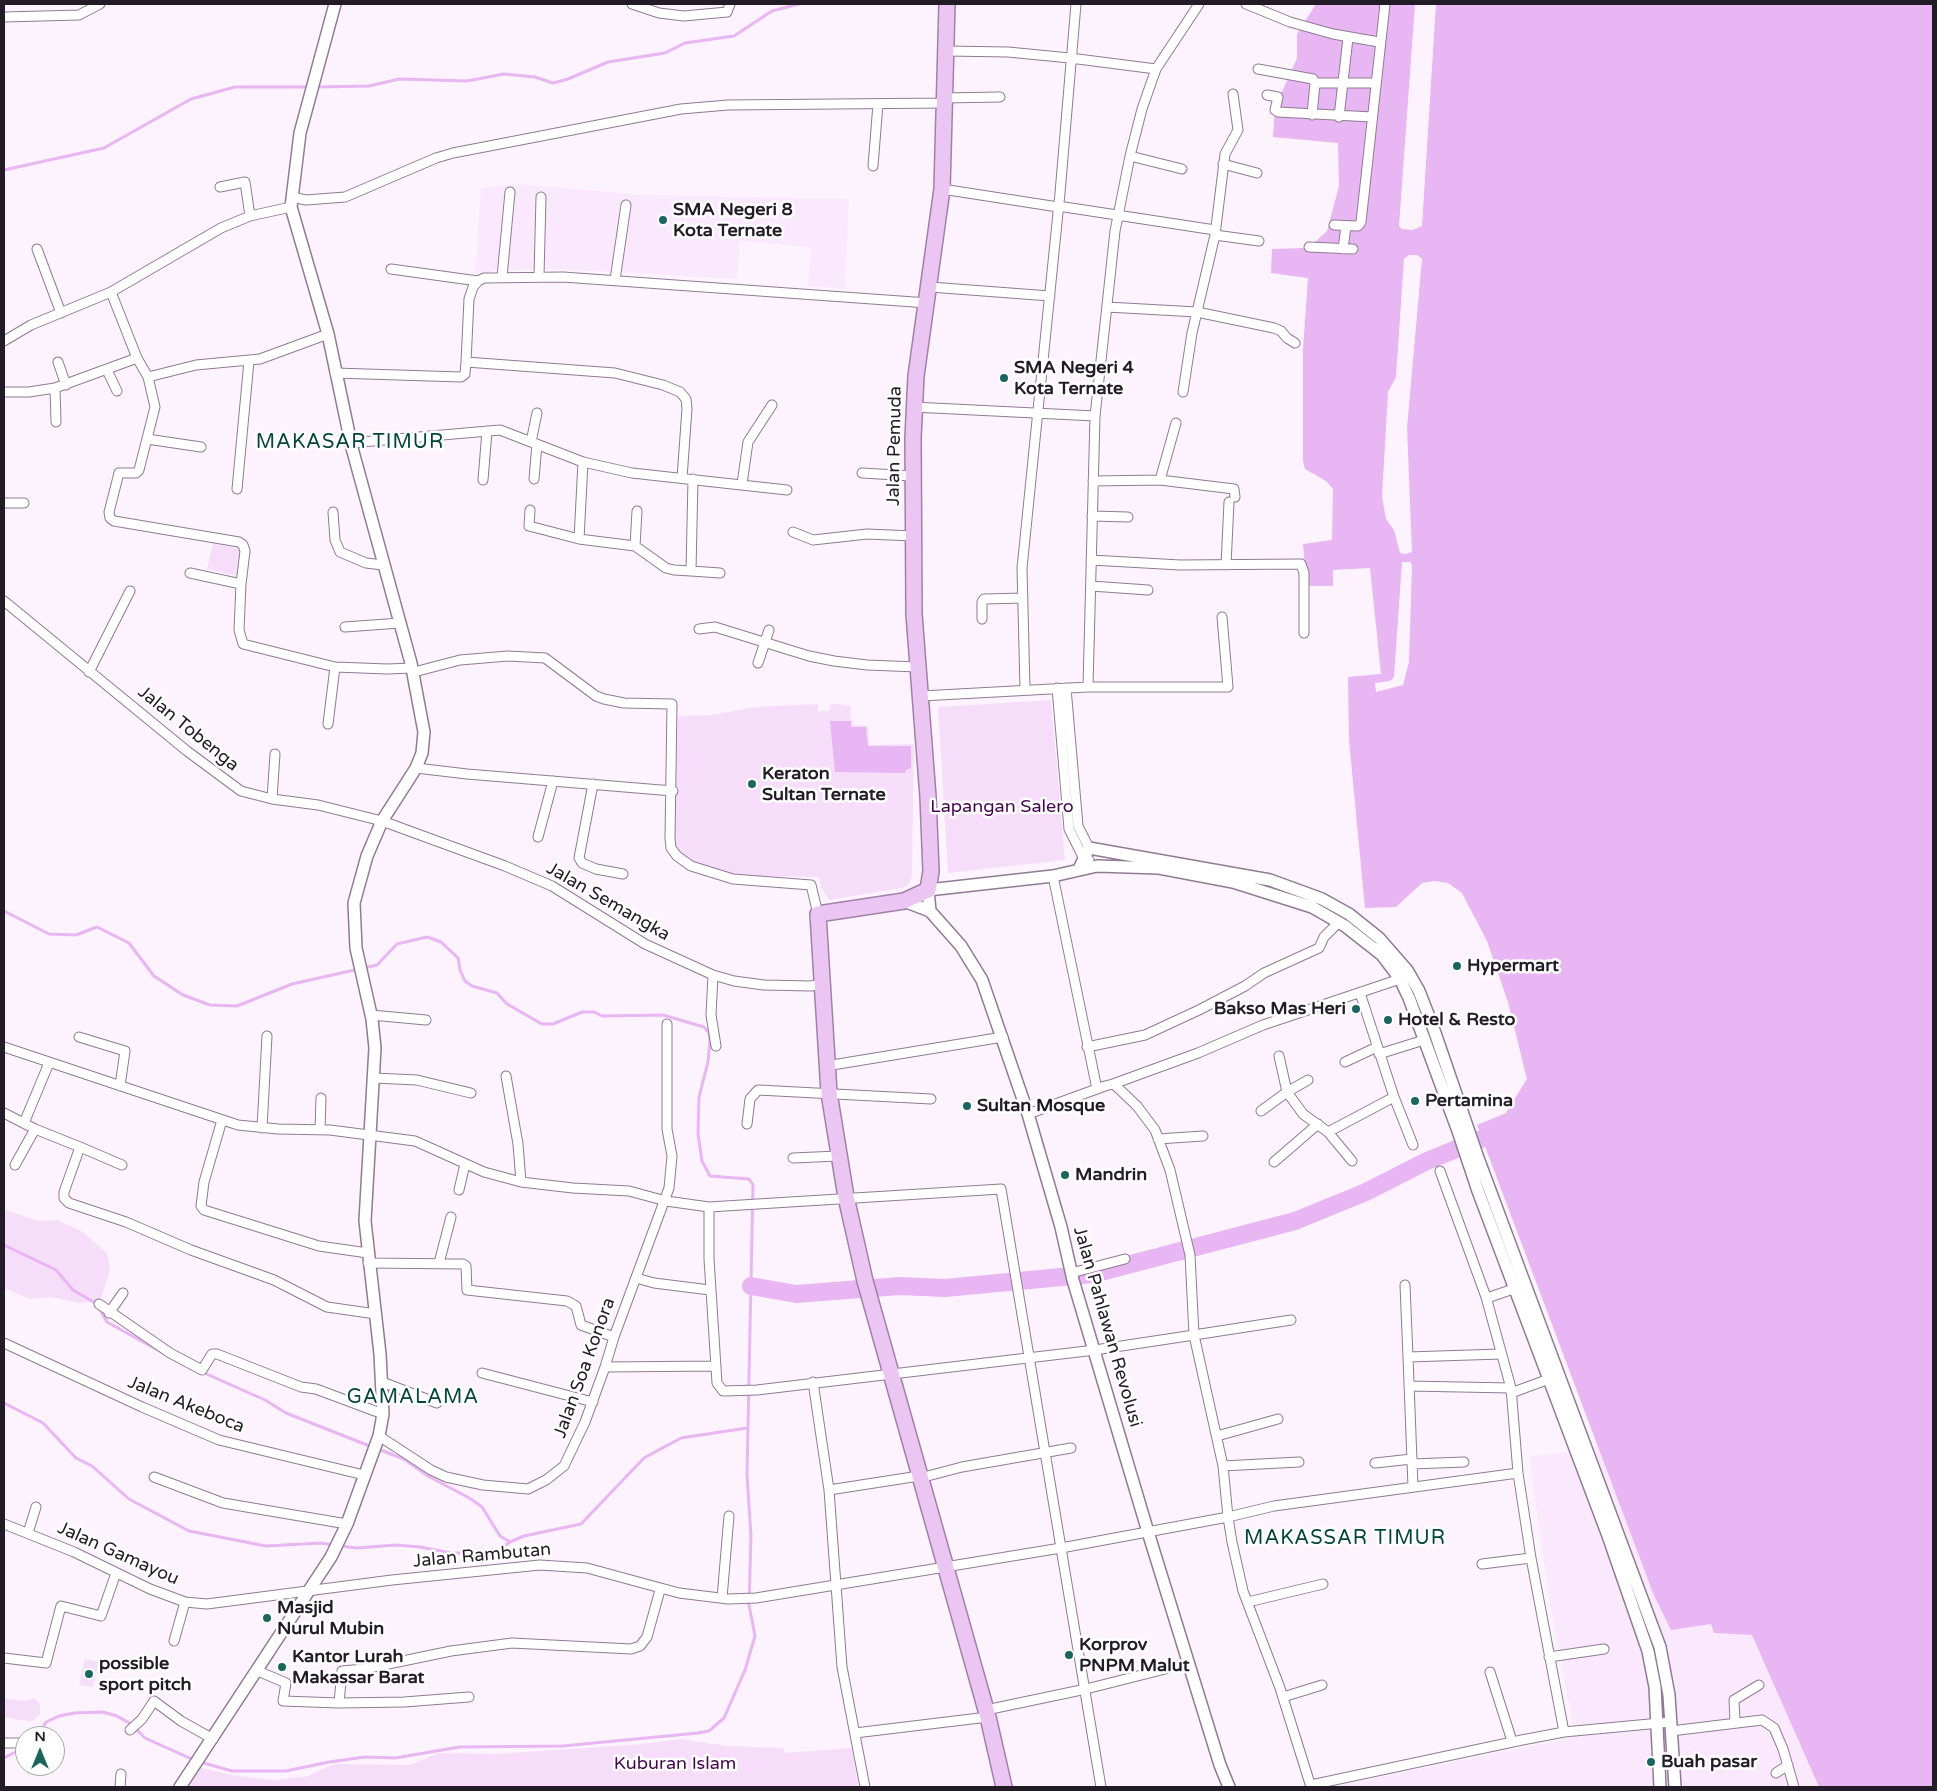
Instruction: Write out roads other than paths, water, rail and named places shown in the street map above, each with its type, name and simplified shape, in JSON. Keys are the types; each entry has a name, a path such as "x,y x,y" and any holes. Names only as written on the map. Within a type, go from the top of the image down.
{"highway":[{"name":"Jalan Pemuda","path":"928,890 930,852 914,614 913,407 942,188 947,4"},
{"path":"928,890 904,901 818,914 826,1066 838,1156 866,1285 987,1713 1004,1787"}],"street":[{"path":"4,17 79,15 100,4"},
{"path":"180,1787 258,1671 330,1557 344,1529 376,1444 383,1414 376,1314 365,1221 375,1048 371,1015 356,948 354,903 367,856 382,821 416,768 422,753 424,732 413,670 350,443 328,334 291,202 300,133 335,4"},
{"path":"632,4 659,13 684,16 727,12 730,4"},
{"path":"1025,689 1022,568 1050,296 1076,4"},
{"path":"1088,687 1096,416 1106,307 1118,216 1142,109 1156,69 1199,4"},
{"path":"1246,4 1290,22 1348,38 1379,42"},
{"path":"1334,224 1358,226 1361,222 1374,83 1385,4"},
{"path":"1339,117 1348,38"},
{"path":"946,51 1008,52 1156,69"},
{"path":"1258,69 1313,79 1315,83 1312,115"},
{"path":"1315,83 1374,83"},
{"path":"1183,392 1215,232 1223,164 1227,147 1238,130 1233,94"},
{"path":"1267,95 1278,97 1276,112 1339,117 1372,117"},
{"path":"4,341 31,325 111,292 198,239 250,216 291,202 345,197 452,153 681,109 728,105 878,104 1000,97"},
{"path":"873,166 878,104"},
{"path":"1130,156 1182,169"},
{"path":"1223,164 1257,173"},
{"path":"220,187 245,182 250,216"},
{"path":"942,188 1215,232 1259,241"},
{"path":"502,277 510,192"},
{"path":"539,276 541,197"},
{"path":"615,280 626,205"},
{"path":"1343,249 1346,226"},
{"path":"1309,247 1353,249"},
{"path":"37,249 61,313"},
{"path":"391,269 478,281 502,277 539,276 928,303"},
{"path":"335,373 457,378 464,374 469,299 478,281"},
{"path":"930,287 1050,296"},
{"path":"111,292 137,358 148,376 155,407 138,472 120,472 118,475 110,518 114,521 239,542 245,551 240,584 239,630 243,644 335,667 413,670 460,660 538,657 550,660 596,696 604,699 624,703 672,704 673,791 671,848 684,862 705,872 733,879 811,885 818,914"},
{"path":"1106,307 1198,312 1274,328 1282,331 1287,338 1295,343"},
{"path":"148,376 196,365 249,361 268,357 328,334"},
{"path":"4,392 29,392 55,388 137,358"},
{"path":"237,490 249,361"},
{"path":"58,362 66,385"},
{"path":"466,362 556,367 615,373 663,385 680,392 686,399 687,409 682,478"},
{"path":"107,370 117,391"},
{"path":"55,388 56,422"},
{"path":"742,484 748,442 772,405"},
{"path":"913,407 1096,416"},
{"path":"534,479 536,414"},
{"path":"1160,480 1176,423"},
{"path":"350,443 500,430 583,462 632,473 787,490"},
{"path":"483,480 487,431"},
{"path":"147,439 201,447"},
{"path":"579,539 583,462"},
{"path":"862,474 913,476"},
{"path":"691,572 693,479"},
{"path":"1093,481 1160,480 1234,489 1226,565"},
{"path":"4,503 24,502"},
{"path":"530,510 528,526 579,539 635,546 666,568 691,572 720,573"},
{"path":"635,546 637,511"},
{"path":"334,512 335,540 340,552 366,563 384,565"},
{"path":"1092,516 1128,517"},
{"path":"794,532 813,540 867,534 913,536"},
{"path":"1091,560 1226,565 1301,564 1304,573 1304,633"},
{"path":"190,573 240,584"},
{"path":"1091,586 1148,590"},
{"path":"89,672 130,591"},
{"path":"982,619 982,602 984,599 1023,598"},
{"name":"Jalan Tobenga","path":"4,601 43,631 89,672 241,791 272,799 318,805 382,821"},
{"path":"921,696 1088,687 1228,687 1222,617"},
{"path":"345,627 400,623"},
{"path":"699,629 715,627 765,644 834,662 918,667"},
{"path":"758,663 769,630"},
{"path":"328,724 335,667"},
{"path":"1062,688 1069,829 1097,866"},
{"path":"272,799 275,754"},
{"path":"416,768 673,791"},
{"path":"538,837 553,781"},
{"path":"593,784 579,858 582,863 602,871 623,874"},
{"name":"Jalan Semangka","path":"382,821 506,866 552,886 645,944 713,975 734,982 821,984"},
{"path":"1079,869 1086,852"},
{"path":"1086,852 1270,880 1322,899 1351,915 1391,950 1407,970 1473,1159 1636,1578 1660,1647 1667,1677 1675,1787"},
{"path":"904,901 930,911 928,890 1053,876 1097,866 1159,868 1233,882 1312,907 1342,924 1382,955 1415,996 1424,1040 1463,1130"},
{"path":"1053,876 1097,1089"},
{"name":"Jalan Pahlawan Revolusi","path":"930,911 971,960 982,980 1003,1038 1015,1080 1028,1114 1072,1276 1148,1532 1220,1765 1229,1787"},
{"path":"1087,1047 1144,1035 1199,1010 1245,986 1264,973 1319,948 1324,937 1351,915"},
{"path":"713,975 712,1015 716,1046"},
{"path":"1028,1114 1198,1053 1263,1025 1400,979"},
{"path":"1360,993 1394,1097 1413,1145"},
{"path":"371,1015 426,1020"},
{"name":"Jalan Soa Konora","path":"376,1444 446,1477 502,1488 528,1488 546,1480 564,1466 593,1402 614,1336 666,1201 672,1156 667,1129 667,1024"},
{"path":"79,1036 125,1051 120,1086"},
{"path":"262,1128 267,1036"},
{"path":"826,1066 1003,1038"},
{"path":"1345,1062 1378,1051 1424,1040"},
{"path":"4,1047 222,1120 262,1128 320,1130 416,1141 498,1177 521,1182 573,1188 629,1191 666,1201 709,1207 1001,1188 1102,1787"},
{"path":"1279,1056 1287,1092 1303,1114 1328,1132 1352,1161"},
{"path":"24,1124 49,1063"},
{"path":"506,1076 518,1144 521,1182"},
{"path":"374,1078 433,1083 471,1092"},
{"path":"1260,1111 1308,1080"},
{"path":"1112,1084 1137,1106 1155,1130 1170,1170 1190,1256 1194,1335 1223,1466 1228,1517 1235,1558 1248,1602 1283,1697 1311,1786 1512,1741 1564,1732 1657,1723 1671,1726 1757,1719 1770,1724 1783,1749 1794,1787"},
{"path":"747,1124 750,1100 758,1090 931,1099"},
{"path":"1328,1132 1394,1097"},
{"path":"320,1130 321,1098"},
{"path":"4,1112 35,1129 122,1165"},
{"path":"222,1120 204,1182 201,1206 204,1210 319,1246 368,1258 465,1265 467,1289 469,1290 542,1296 567,1301 576,1306 581,1325 614,1336"},
{"path":"1274,1162 1318,1124"},
{"path":"15,1165 35,1129"},
{"path":"1158,1140 1202,1136"},
{"path":"80,1147 64,1192 64,1198 70,1203 126,1222 191,1250 274,1280 327,1308 376,1314"},
{"path":"794,1158 838,1156"},
{"path":"1473,1159 1478,1191 1516,1288 1546,1380 1607,1533 1654,1672 1660,1787"},
{"path":"459,1190 465,1164"},
{"path":"1440,1171 1487,1298 1501,1354 1513,1390 1518,1472 1549,1657 1564,1732"},
{"path":"709,1207 710,1290 717,1384 723,1391 757,1390 1030,1356 1095,1350 1291,1320"},
{"path":"439,1263 451,1217"},
{"path":"1072,1276 1125,1259"},
{"path":"636,1278 654,1283 710,1290"},
{"path":"1405,1285 1413,1487"},
{"path":"1487,1298 1516,1288"},
{"path":"109,1313 123,1293"},
{"path":"99,1304 109,1313 170,1354 202,1370 212,1354 217,1354 301,1388 316,1389 383,1414"},
{"name":"Jalan Akeboca","path":"4,1342 142,1407 219,1440 364,1475"},
{"path":"1408,1358 1501,1354"},
{"path":"605,1368 716,1366"},
{"path":"482,1373 593,1402"},
{"path":"1409,1386 1513,1390 1546,1380"},
{"path":"382,1382 437,1404"},
{"path":"813,1382 829,1490 842,1667 865,1787"},
{"path":"1217,1436 1278,1419"},
{"path":"829,1490 920,1477 962,1467 1071,1448"},
{"path":"1223,1466 1299,1462"},
{"path":"1375,1463 1464,1462"},
{"name":"Jalan Rambutan","path":"309,1591 392,1580 558,1565 596,1570 660,1590 722,1598 756,1598 1061,1548 1228,1517 1274,1506 1518,1472"},
{"path":"154,1477 222,1502 344,1529"},
{"path":"28,1533 36,1507"},
{"path":"722,1598 729,1516"},
{"name":"Jalan Gamayou","path":"4,1525 74,1552 116,1573 185,1602 207,1604 309,1591"},
{"path":"1482,1564 1532,1558"},
{"path":"4,1658 46,1663 60,1607 64,1605 101,1616 116,1573"},
{"path":"1248,1602 1323,1584"},
{"path":"339,1703 342,1671 364,1669 451,1651 512,1643 631,1649 640,1646 647,1637 660,1590"},
{"path":"174,1640 185,1602"},
{"path":"1549,1657 1604,1649"},
{"path":"855,1733 987,1713 1189,1663"},
{"path":"258,1671 286,1683 283,1701 339,1703 404,1702 469,1697"},
{"path":"1490,1672 1512,1741"},
{"path":"1283,1697 1322,1685"},
{"path":"1736,1721 1734,1700 1759,1685"},
{"path":"130,1730 139,1722 154,1701 181,1721 213,1740"},
{"path":"1776,1774 1788,1765"},
{"path":"120,1787 121,1774"}],"waterway":[{"path":"315,87 369,86 399,79 467,81 504,74 535,77 553,83 568,79 608,62 665,53 685,43 734,36 772,11 799,4"},
{"path":"4,170 104,148 191,99 235,87 309,87"},
{"path":"4,911 49,934 76,935 97,927 129,943 154,976 183,995 210,1005 237,1006 292,984 377,965 397,944 427,937 441,942 458,958 460,970 465,981 472,986 497,993 507,1004 542,1024 553,1024 582,1012 594,1012 602,1016 663,1015 704,1027 709,1033 710,1041 708,1062 699,1097 698,1134 702,1161 710,1176 749,1179 753,1185 747,1474 751,1536 749,1605 755,1636 745,1670 724,1718 709,1731 698,1733 563,1746 460,1747 395,1758 365,1757 286,1771 232,1771 200,1762"},
{"path":"751,1286 796,1294 900,1286 945,1288 1093,1274 1295,1221 1366,1192 1427,1161 1481,1139"},
{"path":"4,1245 56,1270 73,1290 97,1304 107,1322 165,1354"},
{"path":"202,1372 265,1400 286,1413 372,1447"},
{"path":"4,1403 43,1423 76,1458 92,1466 129,1499 189,1531 266,1546 321,1543 334,1545"},
{"path":"378,1449 404,1459 428,1476 471,1499 482,1507 500,1536 510,1542 524,1536 581,1524 644,1458 681,1438 747,1428"},
{"path":"340,1546 357,1548 395,1545 420,1547 451,1553 476,1553 499,1550 510,1542"},
{"path":"44,1726 46,1722 59,1716 74,1713 103,1712 117,1716 131,1724 145,1738 194,1760"},
{"path":"4,1758 15,1752"}],"place":[{"name":"SMA Negeri 8 Kota Ternate","path":"663,220"},
{"name":"SMA Negeri 4 Kota Ternate","path":"1004,378"},
{"name":"Keraton Sultan Ternate","path":"752,784"},
{"name":"Hypermart","path":"1457,966"},
{"name":"Bakso Mas Heri","path":"1356,1009"},
{"name":"Hotel & Resto","path":"1388,1020"},
{"name":"Pertamina","path":"1415,1101"},
{"name":"Sultan Mosque","path":"967,1106"},
{"name":"Mandrin","path":"1065,1175"},
{"name":"Masjid Nurul Mubin","path":"267,1618"},
{"name":"Korprov PNPM Malut","path":"1069,1655"},
{"name":"Kantor Lurah Makassar Barat","path":"282,1667"},
{"name":"possible sport pitch","path":"89,1674"},
{"name":"Buah pasar","path":"1651,1762"}],"district":[{"name":"MAKASAR TIMUR","path":"350,443"},
{"name":"GAMALAMA","path":"413,1398"},
{"name":"MAKASSAR TIMUR","path":"1345,1539"}],"park label":[{"name":"Lapangan Salero","path":"1002,807"},
{"name":"Kuburan Islam","path":"675,1764"}]}
